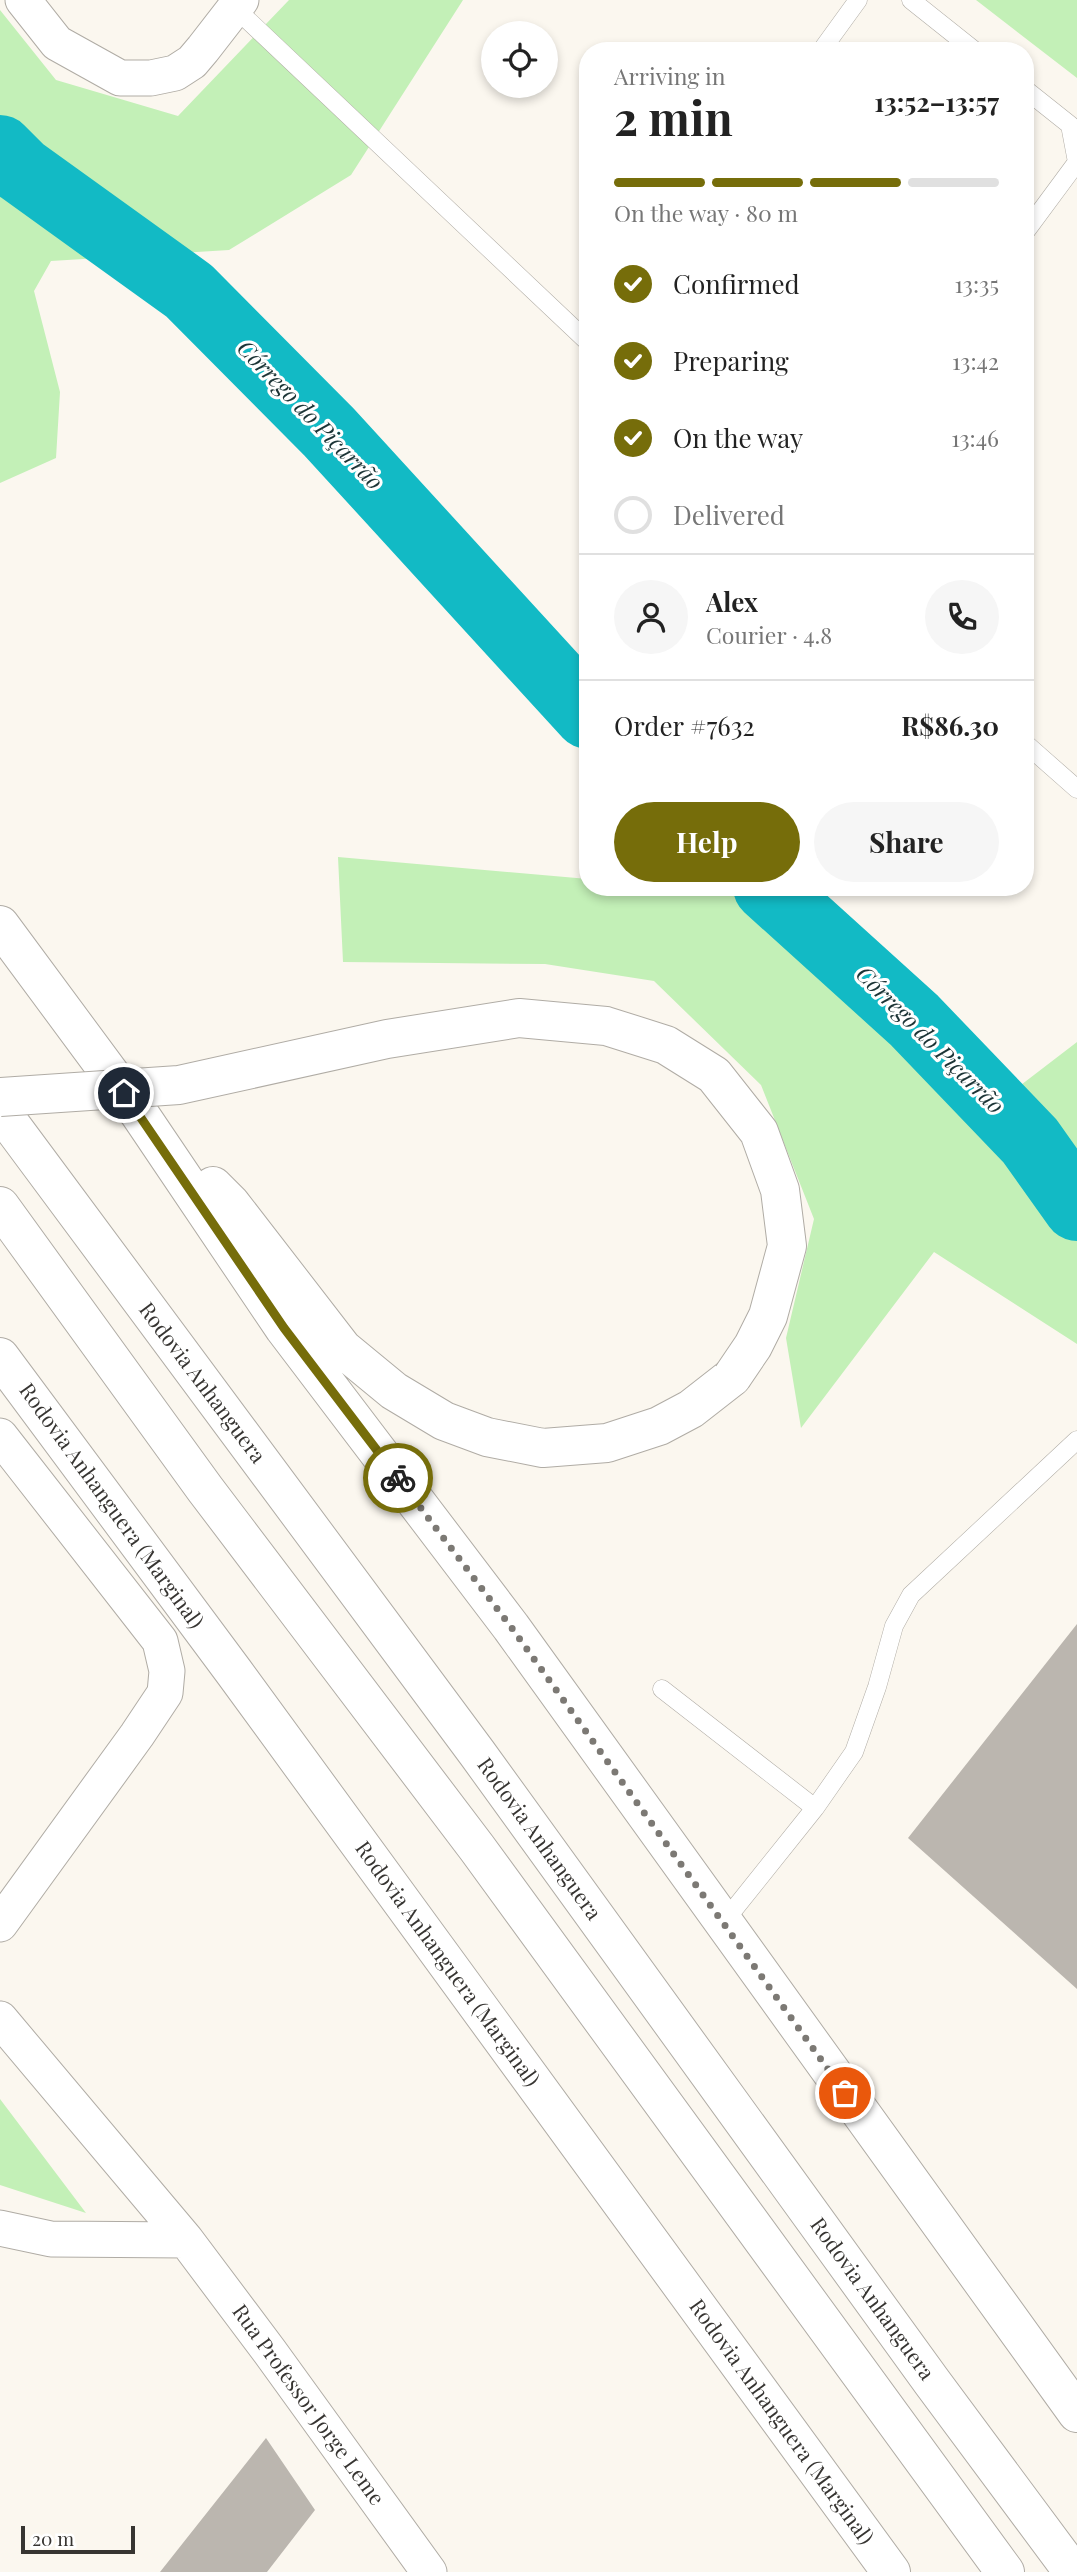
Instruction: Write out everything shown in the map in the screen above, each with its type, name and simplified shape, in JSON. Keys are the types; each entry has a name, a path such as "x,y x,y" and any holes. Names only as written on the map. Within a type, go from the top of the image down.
{"highway":[{"path":"0,925 139,1114 284,1328 511,1627 1077,2413"},
{"path":"0,1097 179,1085 387,1039 519,1018 606,1026 666,1045 714,1075 759,1132 780,1190 787,1246 768,1315 753,1346 732,1377 691,1409 659,1426 607,1443 543,1448 487,1437 444,1421 394,1391 343,1349 231,1204 139,1114"},
{"name":"Rodovia Anhanguera","path":"0,1110 477,1753 924,2371 1073,2572"},
{"path":"0,1206 205,1489 477,1848 1005,2572"},
{"name":"Rodovia Anhanguera (Marginal)","path":"0,1357 234,1672 891,2572"}],"street":[{"path":"23,0 57,43 120,78 151,78 175,73 192,62 204,49 238,4"},
{"path":"0,1436 160,1642 167,1671 165,1693 0,1924"},
{"name":"Rua Professor Jorge Leme","path":"0,2019 186,2240 271,2351 429,2572"},
{"path":"0,2228 51,2239 186,2240"}],"lane":[{"path":"828,42 858,0"},
{"path":"911,0 964,42"},
{"path":"238,4 579,333"},
{"path":"1034,96 1070,125 1077,162 1034,220"},
{"path":"1034,751 1077,789"},
{"path":"723,1923 815,1808 854,1752 877,1687 894,1626 911,1595 1077,1440"},
{"path":"662,1689 815,1808"}],"green space":[{"path":"289,0 463,0 351,175 229,250 51,261 34,291 60,392 56,458 0,483 0,10 56,80 178,116"},
{"path":"976,0 1077,0 1077,78 1034,45 1034,42 1030,42"},
{"path":"338,857 579,878 579,896 743,896 974,1121 1077,1042 1077,1344 934,1252 801,1428 786,1338 814,1219 761,1085 654,981 545,964 343,962"},
{"path":"0,2099 86,2213 0,2185"}],"building":[{"path":"1077,1624 1077,1989 908,1838"},
{"path":"266,2438 315,2510 267,2572 160,2572"}],"waterway":[{"name":"Córrego do Piçarrão","path":"0,149 21,170 189,291 329,432 579,705"},
{"name":"Córrego do Piçarrão","path":"777,896 914,1020 1030,1141 1077,1207"}],"way so far":[{"path":"398,1478 511,1627 845,2093"}],"route":[{"path":"124,1093 284,1328 398,1478"}]}
